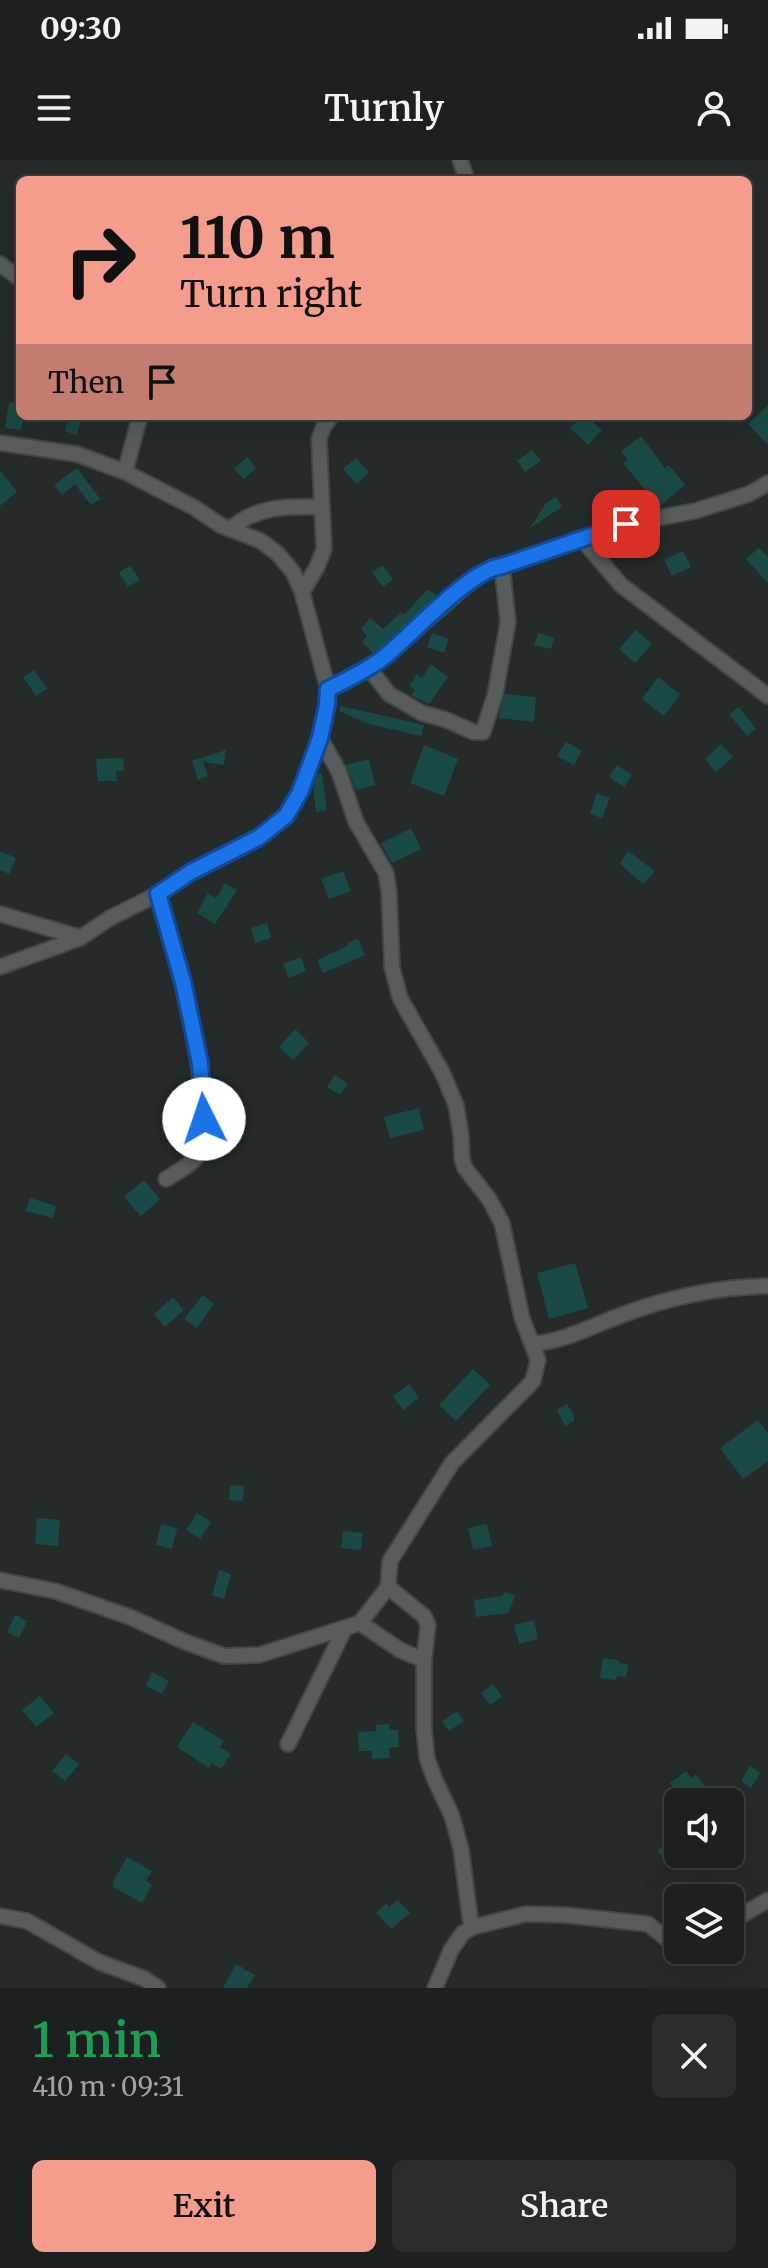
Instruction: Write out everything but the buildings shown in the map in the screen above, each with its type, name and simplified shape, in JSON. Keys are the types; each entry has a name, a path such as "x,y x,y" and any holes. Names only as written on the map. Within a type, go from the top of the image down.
{"street":[{"path":"125,472 139,420"},
{"path":"302,592 324,549 319,439 328,420"},
{"path":"0,443 77,454 125,472 195,508 220,525 261,541 278,554 293,572 302,592 328,689 320,738 300,792 286,816 258,838 191,872 80,938 0,967"},
{"path":"328,689 382,659 492,567 626,524 695,511 749,494 768,483"},
{"path":"231,529 243,517 254,513 320,507"},
{"path":"581,538 621,585 768,696"},
{"path":"368,667 389,694 422,713 474,732 483,732 495,695 508,622 502,566"},
{"path":"288,1744 352,1626 388,1587 390,1561 452,1463 533,1381 538,1360 522,1318 502,1223 489,1199 465,1168 456,1105 442,1072 400,998 392,967 386,873 356,822 339,772 320,738"},
{"path":"158,894 183,982 200,1063 204,1119 200,1153 187,1166 166,1179"},
{"path":"2,913 80,938"},
{"path":"533,1344 563,1339 664,1300 700,1291 768,1286"},
{"path":"0,1580 55,1591 130,1617 224,1656 259,1655 352,1626 424,1660"},
{"path":"388,1587 424,1616 428,1625 424,1660 427,1758 452,1816 461,1849 473,1927"},
{"path":"744,1914 768,1900"},
{"path":"435,1988 456,1941 463,1933 473,1927 526,1914 648,1924 664,1937"},
{"path":"0,1916 27,1921 99,1962 145,1979 158,1988"}],"route":[{"path":"204,1119 200,1063 183,982 158,894 191,872 258,838 286,816 300,792 320,738 328,689 382,659 459,591 492,567 626,524"}]}
